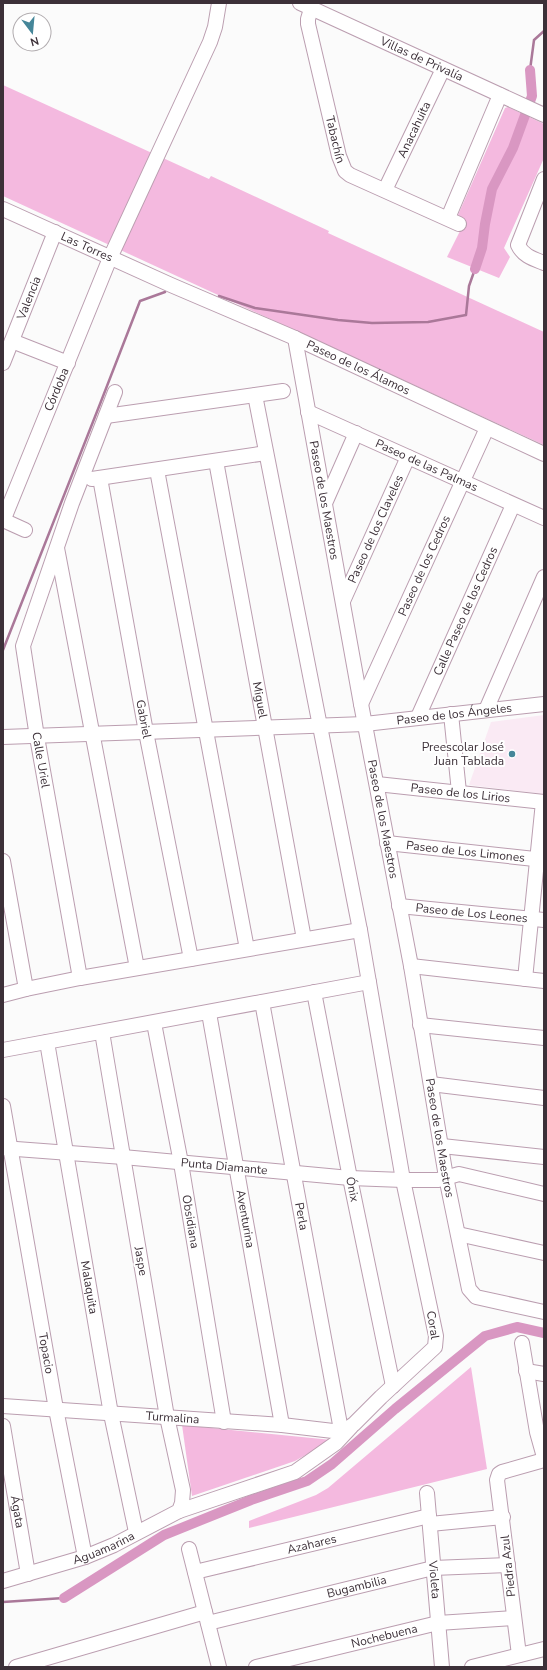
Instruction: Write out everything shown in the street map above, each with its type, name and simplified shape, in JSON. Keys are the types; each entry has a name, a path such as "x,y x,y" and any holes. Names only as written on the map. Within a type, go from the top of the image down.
{"street":[{"name":"Córdoba","path":"3,520 110,258 216,28 219,3"},
{"name":"Villas de Privalía","path":"306,6 534,111"},
{"name":"Tabachín","path":"306,6 309,14 308,24 339,156 343,166 350,175 453,221 500,95"},
{"name":"Anacahuita","path":"385,190 443,69"},
{"path":"542,188 518,245 526,255 544,263"},
{"name":"Las Torres","path":"3,209 171,285"},
{"name":"Valencia","path":"3,363 55,232"},
{"name":"Paseo de los Álamos","path":"171,285 295,338 544,454"},
{"name":"Paseo de los Maestros","path":"295,338 326,501 361,704 411,966 446,1177 469,1288 471,1293 476,1297 544,1312"},
{"path":"12,341 68,363"},
{"path":"106,416 283,391"},
{"name":"Calle Uriel","path":"80,978 37,737 23,646 80,481 114,392"},
{"path":"255,395 360,930 403,1180"},
{"name":"Paseo de las Palmas","path":"308,412 544,518"},
{"name":"Paseo de los Cedros","path":"361,704 486,428"},
{"path":"326,501 356,433"},
{"path":"80,481 266,453"},
{"name":"Paseo de los Claveles","path":"343,600 408,457"},
{"name":"Miguel","path":"216,461 304,939"},
{"path":"157,470 247,948"},
{"name":"Gabriel","path":"100,478 146,732 191,958"},
{"name":"Calle Paseo de los Cedros","path":"418,717 514,505"},
{"path":"3,520 25,530"},
{"path":"57,546 137,968"},
{"path":"486,710 544,577"},
{"name":"Paseo de los Ángeles","path":"3,737 93,735 206,729 365,724 544,704"},
{"path":"450,714 459,792"},
{"name":"Paseo de los Lirios","path":"377,784 543,802"},
{"path":"525,979 538,920 543,802"},
{"name":"Paseo de Los Limones","path":"387,843 540,860"},
{"path":"3,860 6,900 26,989"},
{"name":"Paseo de Los Leones","path":"399,906 538,920"},
{"path":"3,995 80,978 247,948 360,930"},
{"path":"411,966 544,981"},
{"path":"3,1050 209,1013 369,982"},
{"name":"Ónix","path":"314,992 350,1178 393,1386"},
{"name":"Perla","path":"262,1002 341,1430"},
{"name":"Aventurina","path":"209,1013 282,1426"},
{"name":"Obsidiana","path":"154,1023 181,1163 224,1422"},
{"path":"420,1025 544,1038"},
{"name":"Jaspe","path":"102,1032 167,1417 182,1490 182,1503 179,1511"},
{"name":"Malaquita","path":"47,1042 111,1414 136,1532"},
{"path":"431,1084 544,1098"},
{"name":"Topacio","path":"3,1106 7,1148 85,1557"},
{"path":"442,1146 544,1157"},
{"name":"Punta Diamante","path":"7,1148 350,1178 438,1180 459,1174 544,1194"},
{"name":"Coral","path":"341,1430 354,1424 435,1347 437,1341 403,1180"},
{"path":"458,1234 544,1253"},
{"path":"522,1343 526,1371 544,1457"},
{"path":"526,1371 544,1374"},
{"name":"Turmalina","path":"3,1406 167,1417 333,1431 341,1430"},
{"name":"Aguamarina","path":"3,1581 85,1557 114,1545 136,1532 179,1511 294,1472 336,1443 354,1424"},
{"name":"Ágata","path":"3,1426 28,1574"},
{"name":"Piedra Azul","path":"519,1655 498,1477 502,1472 544,1460"},
{"name":"Violeta","path":"426,1493 442,1667"},
{"name":"Azahares","path":"195,1572 429,1520 503,1517"},
{"path":"189,1549 219,1667"},
{"name":"Bugambilia","path":"16,1667 48,1663 207,1618 433,1568 508,1565"},
{"name":"Nochebuena","path":"256,1667 438,1623 514,1618"},
{"path":"472,1667 498,1664 519,1655 544,1649"}],"shaded area":[{"path":"3,85 209,179 211,176 329,231 328,233 544,332 544,445 3,196"},
{"path":"508,107 544,124 544,158 504,248 510,257 499,278 447,257 464,223 458,215 505,108"},
{"name":"Preescolar José Juan Tablada","path":"544,715 544,794 469,785 491,722"},
{"path":"471,1367 487,1469 249,1528 249,1521 316,1495 328,1488"},
{"path":"182,1425 332,1440 295,1461 192,1496"}],"waterway":[{"path":"530,70 534,40 544,31"},
{"path":"475,269 482,248 492,189 513,148 532,96 530,70"},
{"path":"219,296 255,308 338,320 372,323 428,322 466,315 469,286 475,269"},
{"path":"3,650 140,301 165,292"},
{"path":"64,1598 164,1535 251,1500 307,1481 332,1464 395,1409 485,1336 517,1327 544,1333"},
{"path":"3,1602 64,1598"}],"place":[{"name":"Preescolar José Juan Tablada","path":"512,754"}]}
